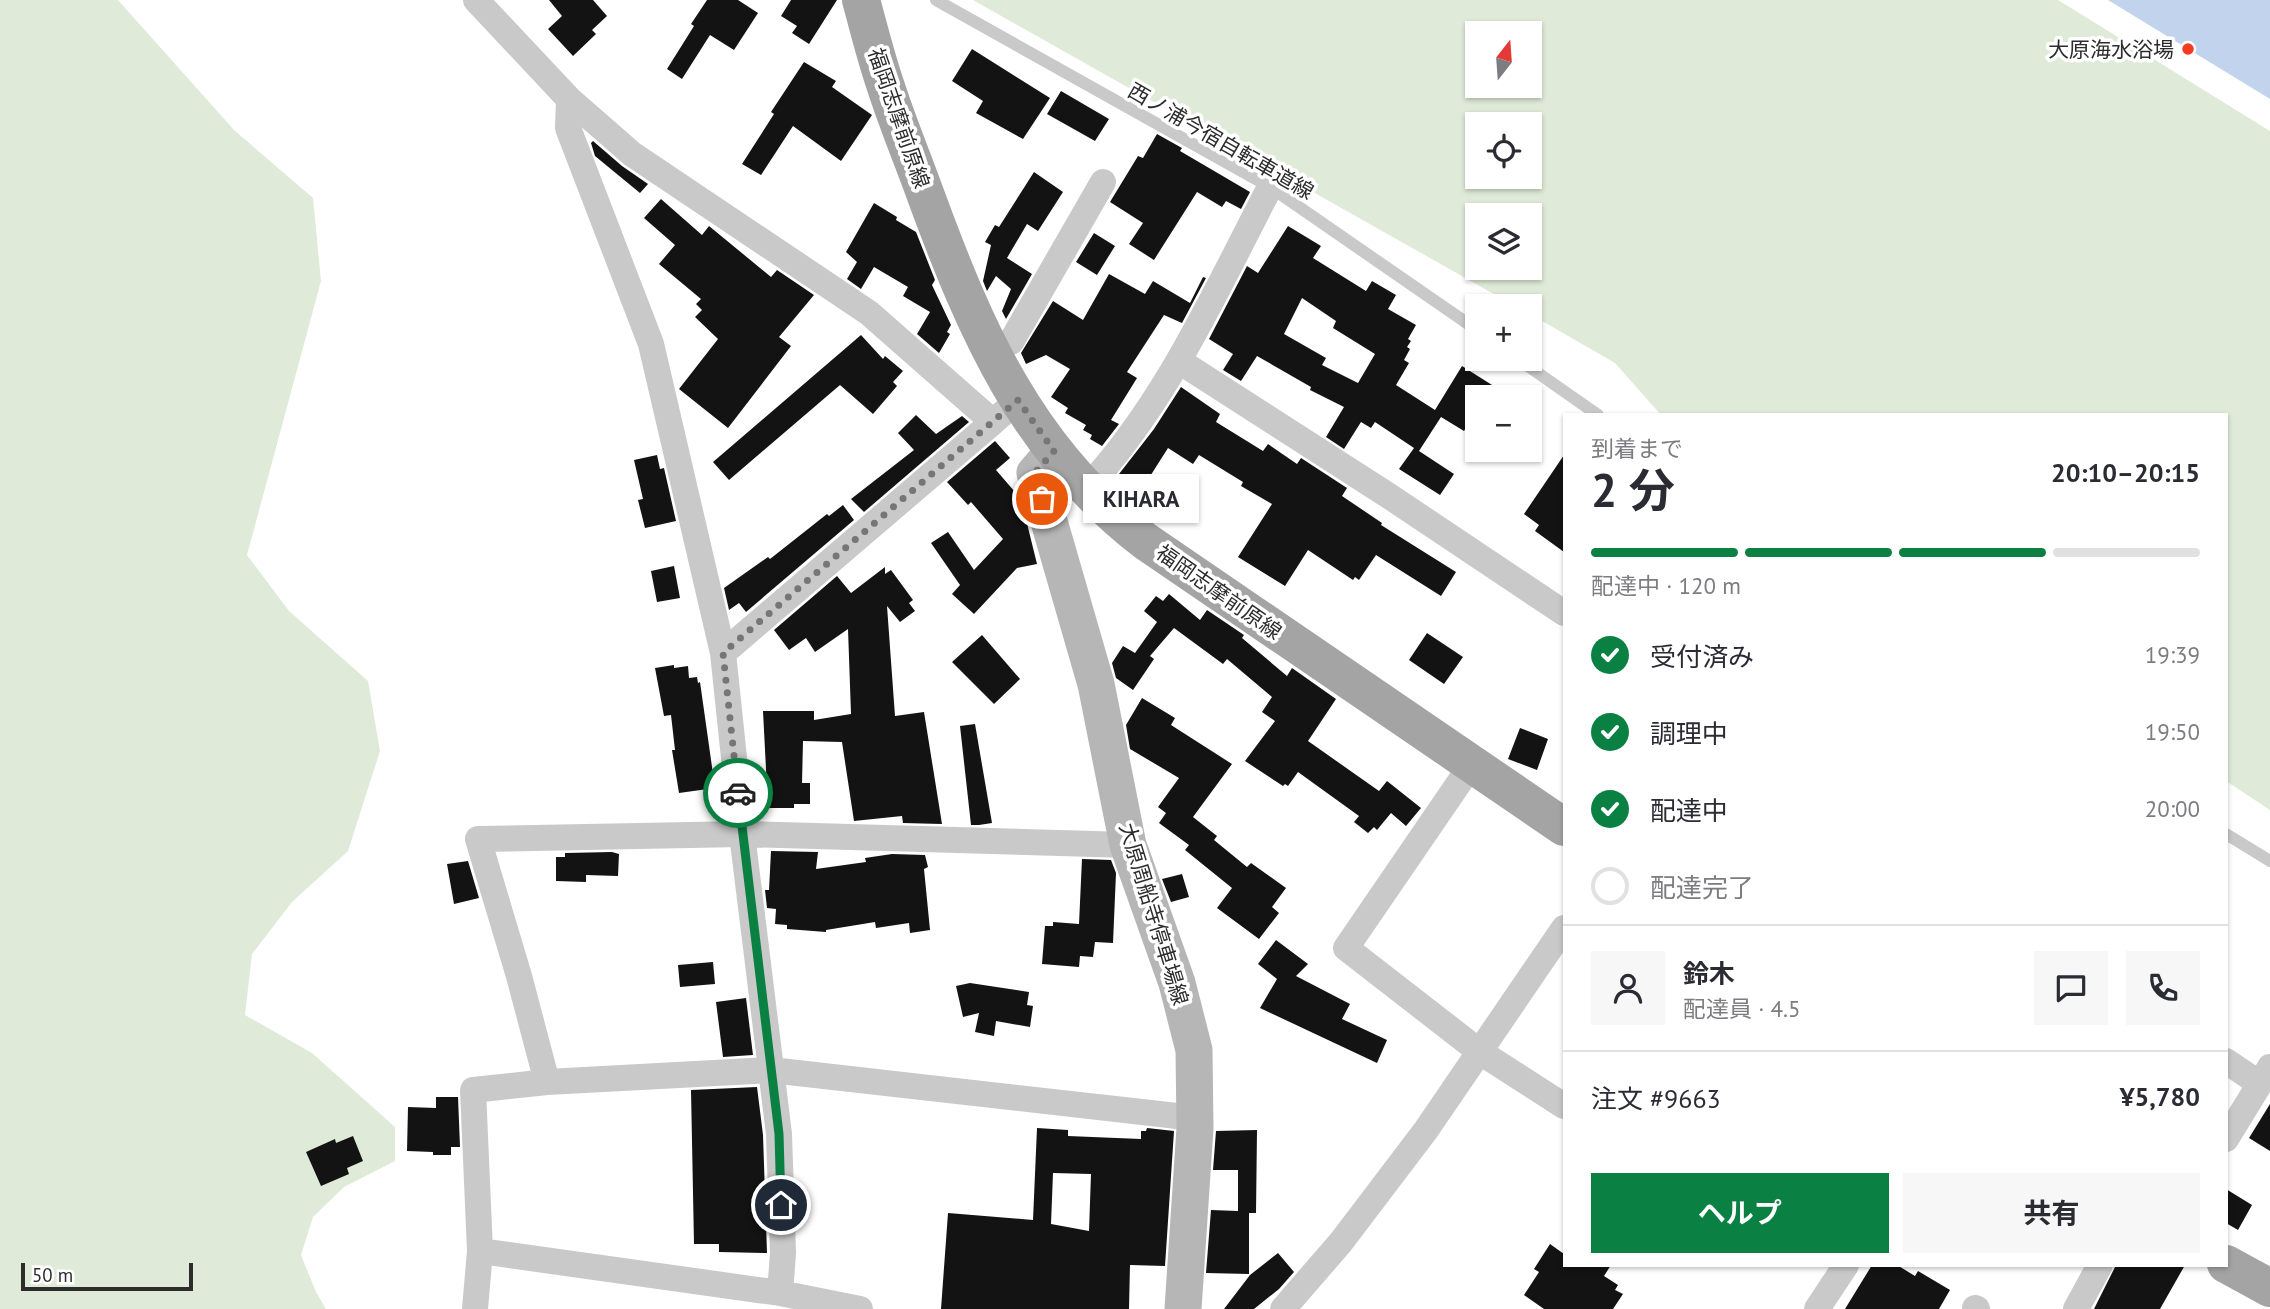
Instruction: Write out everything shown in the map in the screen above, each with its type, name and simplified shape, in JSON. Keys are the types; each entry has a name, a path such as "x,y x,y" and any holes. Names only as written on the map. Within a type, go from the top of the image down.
{"main road":[{"name":"福岡志摩前原線","path":"861,0 895,111 955,274 990,349 1006,411 1054,451 1086,489 1145,541 1563,826"},
{"name":"大原周船寺停車場線","path":"1054,451 1035,473 1096,684 1128,845 1177,983 1194,1050 1195,1118 1183,1309"},
{"path":"2228,1265 2270,1288"}],"street":[{"path":"476,0 569,99 632,154 869,313 1006,411 723,653"},
{"path":"569,99 568,128 651,344 723,653 779,1134 783,1253 780,1293"},
{"path":"990,349 1011,342 1103,181"},
{"path":"1086,489 1104,470 1179,361 1270,187"},
{"path":"1179,361 1563,612"},
{"path":"1472,764 1346,948 1479,1052 1563,1105"},
{"path":"547,1082 478,839 742,834 1128,845"},
{"path":"1283,1309 1341,1242 1426,1130 1563,929"},
{"path":"2228,1062 2265,1076 2228,1136"},
{"path":"474,1309 480,1251 472,1090 547,1082 771,1070 1195,1118"},
{"path":"480,1251 780,1293 860,1309"},
{"path":"1817,1309 1845,1267"},
{"path":"2076,1309 2099,1267"}],"lane":[{"name":"西ノ浦今宿自転車道線","path":"936,0 1270,187 1465,322"},
{"path":"1535,371 1595,413"},
{"path":"2228,835 2270,861"}],"green space":[{"path":"0,0 118,0 234,130 313,198 321,281 247,555 289,611 368,681 380,751 348,851 292,902 252,954 245,1015 312,1053 395,1127 395,1161 344,1187 313,1217 301,1255 326,1309 0,1309"},
{"path":"973,0 2058,0 2270,131 2270,810 2228,782 2228,413 1659,413 1615,363 1542,321 1542,294 1494,294 1469,280 1542,280 1542,203 1465,203 1465,278"}],"water":[{"path":"2108,0 2270,0 2270,99"}],"building":[{"path":"549,0 593,0 607,16 592,30 596,34 573,56 548,29 562,16"},
{"path":"707,0 738,0 758,13 734,50 710,35 682,79 667,69"},
{"path":"791,0 837,0 809,44 792,33 797,26 781,16"},
{"path":"972,49 1050,98 1023,139 976,113 983,101 952,81"},
{"path":"804,62 836,81 832,87 872,115 841,161 793,126 761,175 742,164 774,114 771,112"},
{"path":"1061,91 1109,119 1095,141 1047,114"},
{"path":"1157,134 1182,148 1180,151 1250,192 1241,209 1226,201 1222,207 1197,192 1154,260 1129,244 1143,223 1110,202 1138,156 1143,158"},
{"path":"593,141 648,184 640,193 595,156 591,143"},
{"path":"1034,172 1063,192 1038,231 1027,224 1007,258 1032,274 1006,319 1002,311 1011,289 996,276 987,291 983,281 991,245 985,242 995,225 999,227"},
{"path":"661,199 702,235 709,226 771,277 777,270 814,295 779,337 791,346 728,428 679,389 718,339 695,317 702,310 696,304 701,299 659,264 675,245 644,218"},
{"path":"874,203 916,232 935,280 932,285 951,325 947,332 950,334 939,353 917,334 930,312 903,296 908,287 874,267 861,289 847,279 857,262 846,252"},
{"path":"1288,226 1321,246 1313,258 1366,291 1372,281 1396,295 1388,309 1416,325 1408,339 1411,341 1407,347 1410,349 1404,360 1409,363 1396,385 1435,410 1462,366 1465,371 1470,371 1492,385 1465,385 1464,431 1441,417 1419,451 1454,474 1440,495 1399,469 1414,448 1375,422 1371,428 1361,422 1344,449 1326,437 1344,407 1310,390 1311,387 1257,356 1241,381 1223,370 1233,354 1209,339 1247,266 1258,273","holes":["1302,298 1336,321 1333,328 1375,354 1358,383 1322,365 1326,358 1284,334"]},
{"path":"1094,233 1115,246 1097,275 1076,262"},
{"path":"1109,274 1145,294 1153,281 1190,303 1203,277 1206,278 1182,323 1164,315 1127,372 1137,378 1111,420 1119,424 1102,446 1090,439 1092,435 1083,430 1086,425 1065,413 1068,408 1051,397 1070,369 1046,355 1026,364 1021,353 1053,301 1083,320"},
{"path":"861,335 883,359 885,356 903,371 893,382 897,386 873,414 840,385 729,480 713,462"},
{"path":"1181,387 1220,414 1216,422 1263,451 1268,444 1297,464 1301,458 1347,488 1342,496 1382,523 1381,525 1456,572 1441,596 1376,555 1359,580 1355,577 1353,580 1308,550 1285,586 1238,557 1272,504 1241,486 1243,482 1199,455 1193,464 1168,448 1142,489 1119,474 1154,429"},
{"path":"916,415 936,434 962,416 969,422 864,512 851,499 914,450 898,433"},
{"path":"995,441 1010,458 996,470 1021,499 1037,564 1017,568 974,614 952,594 960,585 931,543 948,532 974,570 1003,539 971,502 968,505 947,482"},
{"path":"657,455 660,469 664,468 676,521 645,528 638,500 643,499 634,460"},
{"path":"1563,456 1563,551 1535,531 1539,525 1524,514"},
{"path":"843,505 854,520 746,612 739,603 729,610 724,588 768,557 770,559 827,514 829,516"},
{"path":"674,566 680,598 657,602 651,571"},
{"path":"885,567 885,574 891,570 913,600 909,603 915,611 900,622 887,606 895,716 924,712 942,824 903,823 902,816 854,821 842,742 803,741 802,783 810,783 810,804 794,804 794,808 768,808 763,711 814,711 814,720 851,714 848,629 815,652 806,638 789,650 774,630 837,576 851,593"},
{"path":"1169,594 1200,620 1207,610 1244,635 1242,638 1287,676 1292,668 1336,699 1308,741 1379,791 1387,781 1421,808 1406,826 1391,813 1377,830 1374,827 1368,833 1354,822 1359,816 1298,772 1288,786 1283,786 1245,761 1275,721 1262,712 1272,697 1227,659 1223,664 1174,628 1150,656 1154,659 1133,690 1116,678 1112,663 1123,646 1135,653 1157,622 1144,611 1156,596 1163,601"},
{"path":"1427,633 1463,657 1444,684 1409,660"},
{"path":"982,635 1020,679 994,704 952,662"},
{"path":"674,665 674,668 688,666 689,678 697,677 698,683 700,682 715,788 679,793 672,750 675,750 671,715 664,716 655,668"},
{"path":"1142,698 1175,718 1171,725 1232,764 1193,817 1217,836 1214,840 1247,867 1251,863 1286,888 1272,907 1279,913 1259,939 1217,908 1232,888 1185,850 1189,845 1159,823 1166,813 1158,807 1179,778 1130,749 1126,725"},
{"path":"975,724 992,823 971,825 960,726"},
{"path":"1520,728 1548,739 1537,770 1508,759"},
{"path":"771,851 818,852 816,869 866,862 865,858 892,854 925,855 928,867 924,869 930,930 910,933 909,923 876,928 875,922 826,932 787,929 787,925 775,924 776,909 767,908 765,890 769,890"},
{"path":"565,853 619,854 618,876 586,875 586,882 556,881 556,857 565,857"},
{"path":"1082,859 1111,860 1116,873 1113,943 1095,942 1093,957 1080,956 1079,967 1042,964 1045,926 1053,926 1053,922 1079,924"},
{"path":"468,861 479,898 454,904 447,864"},
{"path":"1182,874 1189,897 1171,902 1162,879"},
{"path":"1276,940 1308,964 1296,976 1350,1004 1342,1019 1387,1040 1377,1063 1260,1008 1277,979 1258,964"},
{"path":"713,962 715,984 680,987 678,965"},
{"path":"970,983 1029,992 1027,1005 1033,1006 1030,1027 996,1021 994,1036 975,1032 979,1013 963,1017 956,986"},
{"path":"746,998 753,1055 723,1057 716,1002"},
{"path":"757,1087 763,1135 767,1253 719,1252 719,1244 694,1244 691,1090"},
{"path":"436,1097 458,1097 460,1147 451,1147 451,1155 407,1151 408,1107 436,1108"},
{"path":"2270,1104 2270,1151 2249,1138"},
{"path":"1037,1128 1068,1130 1068,1136 1141,1139 1141,1131 1146,1131 1147,1128 1174,1131 1165,1266 1130,1265 1129,1309 941,1309 948,1213 1033,1220","holes":["1053,1173 1091,1174 1089,1231 1051,1224"]},
{"path":"1257,1130 1256,1213 1249,1213 1249,1274 1206,1273 1211,1210 1238,1211 1238,1170 1213,1170 1216,1131"},
{"path":"353,1136 363,1161 347,1168 349,1174 321,1186 306,1152 335,1139 336,1143"},
{"path":"2228,1190 2252,1205 2238,1230 2228,1224"},
{"path":"1550,1244 1563,1253 1563,1267 1610,1267 1604,1276 1618,1285 1615,1290 1623,1294 1613,1309 1544,1309 1524,1295 1539,1272 1534,1269"},
{"path":"1278,1253 1294,1272 1279,1289 1254,1309 1224,1309 1250,1275"},
{"path":"1871,1267 1900,1267 1915,1276 1918,1271 1950,1290 1939,1309 1845,1309"},
{"path":"2115,1267 2184,1267 2160,1309 2094,1309"}],"way so far":[{"path":"738,793 723,653 1018,400 1054,451 1035,473 1042,499"}],"place":[{"name":"大原海水浴場","path":"2188,49"},
{"name":"KIHARA","path":"1042,499"}],"route":[{"path":"738,793 779,1134 781,1205"}]}
